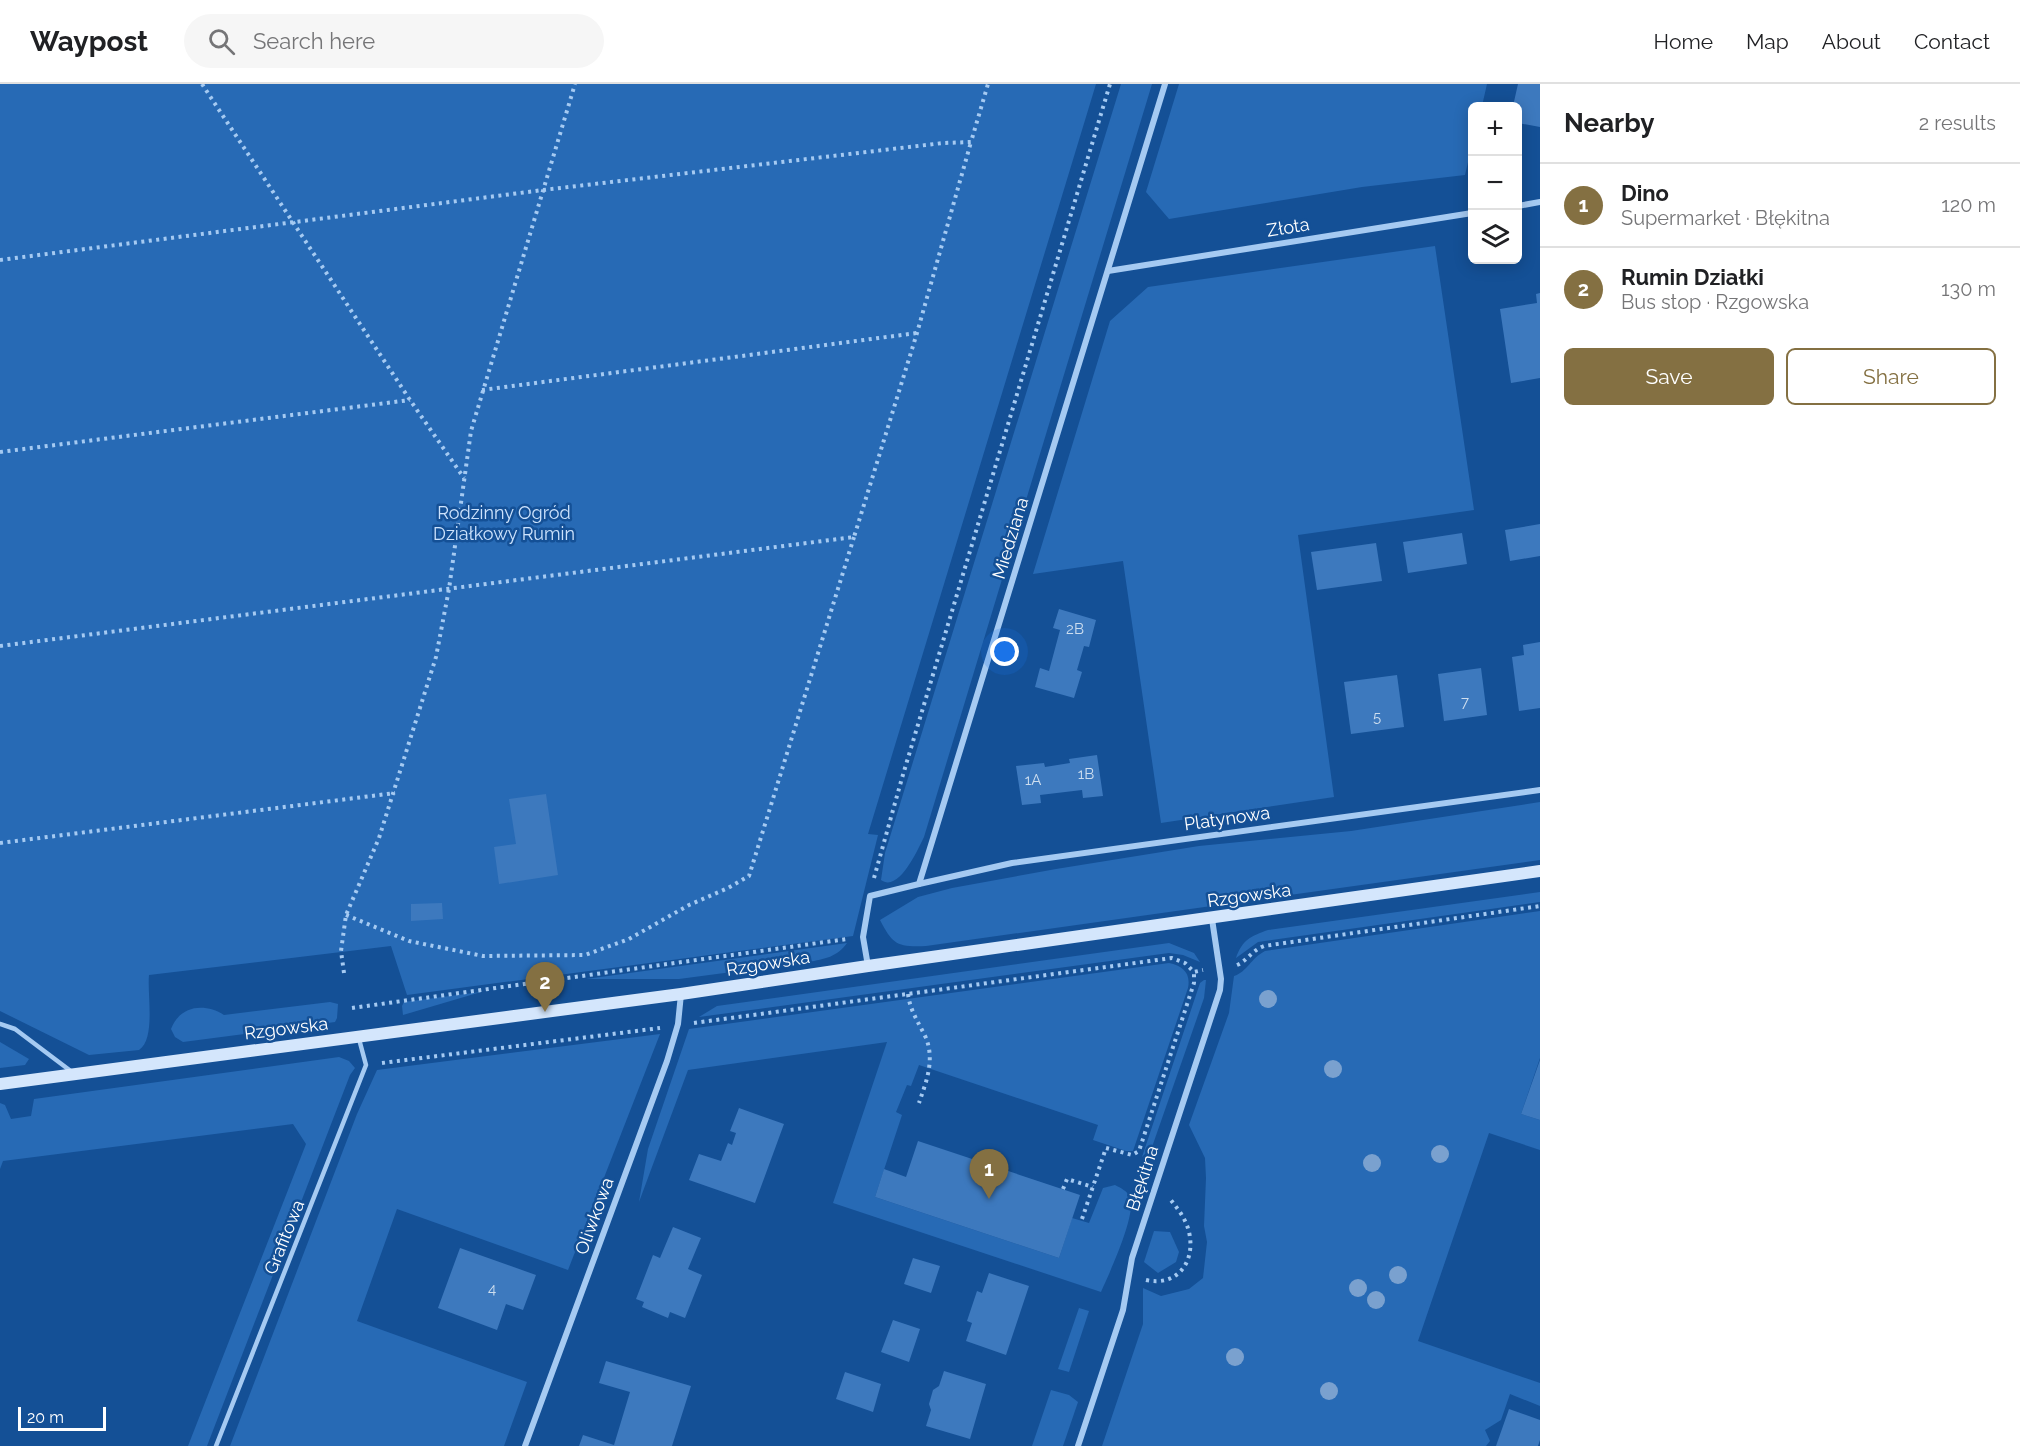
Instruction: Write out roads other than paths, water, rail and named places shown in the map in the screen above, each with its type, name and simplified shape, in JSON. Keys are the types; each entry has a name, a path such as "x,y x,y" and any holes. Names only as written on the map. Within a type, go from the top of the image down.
{"street":[{"name":"Miedziana","path":"919,884 1165,84"},
{"path":"1522,205 1540,202"},
{"name":"Złota","path":"1108,271 1468,214"},
{"name":"Platynowa","path":"919,884 1012,863 1540,790"},
{"name":"Rzgowska","path":"0,1084 681,994 1540,872"},
{"path":"868,966 863,937 870,896 919,884"},
{"name":"Błękitna","path":"1078,1446 1123,1310 1132,1258 1220,990 1220,968 1212,919"},
{"name":"Oliwkowa","path":"525,1446 667,1061 678,1024 681,994"}],"lane":[{"path":"0,1024 15,1029 74,1074"},
{"name":"Grafitowa","path":"216,1446 366,1065 358,1037"}],"place":[{"name":"Rumin Działki","path":"545,1012"},
{"name":"Dino","path":"989,1199"}],"park label":[{"name":"Rodzinny Ogród Działkowy Rumin","path":"504,522"}]}
